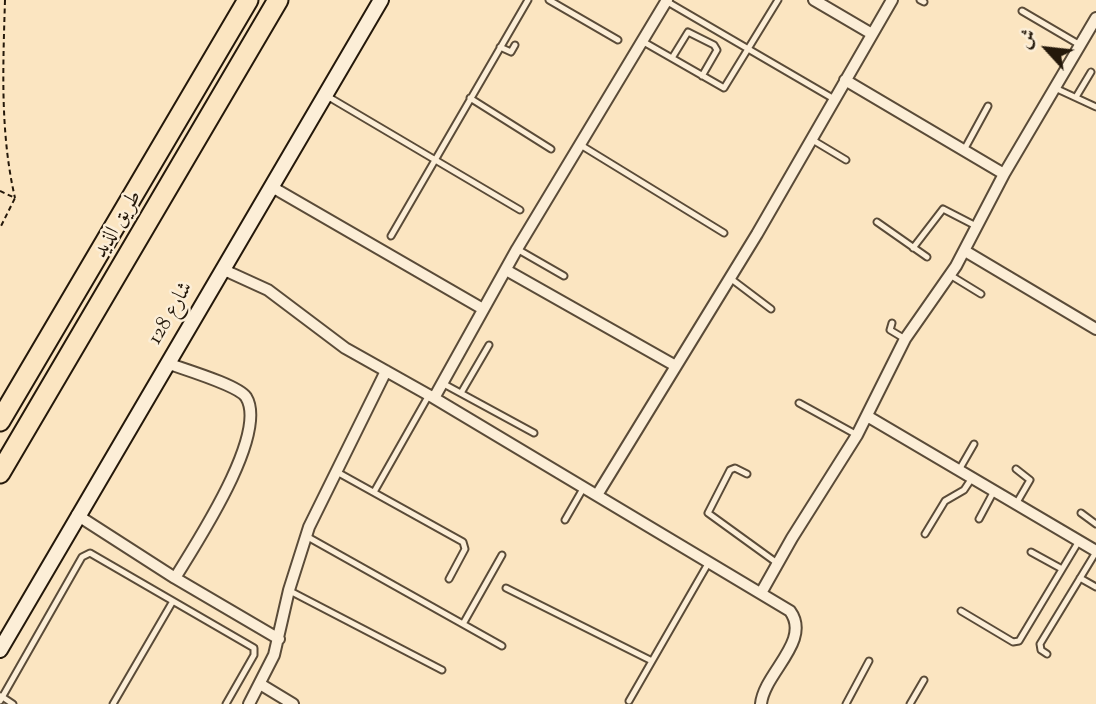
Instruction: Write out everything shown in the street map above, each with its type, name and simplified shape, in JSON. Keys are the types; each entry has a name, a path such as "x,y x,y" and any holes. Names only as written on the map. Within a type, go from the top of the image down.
{"highway":[{"name":"طريق الذيد","path":"0,421 248,0"},
{"name":"طريق الذيد","path":"0,473 278,0"}],"street":[{"name":"شارع 128","path":"0,650 381,0"},
{"path":"814,0 872,34"},
{"path":"597,495 674,365 730,278 892,0"},
{"path":"432,396 666,1"},
{"path":"761,593 857,435 905,339 965,251 1004,174 1096,18"},
{"path":"845,80 1004,174"},
{"path":"272,187 483,309"},
{"path":"965,251 1096,329"},
{"path":"222,269 268,290 345,348 432,396 790,611 797,624 794,640 765,688 761,704"},
{"path":"506,270 674,365"},
{"path":"167,363 241,393 248,405 246,437 237,468 175,578"},
{"path":"249,704 279,639 289,590 306,536 335,470 386,371"},
{"path":"867,416 1095,549"},
{"path":"77,515 175,578 279,639"},
{"path":"260,684 293,704"}],"lane":[{"path":"391,236 528,0"},
{"path":"549,0 618,40"},
{"path":"642,41 722,88 726,87 778,0"},
{"path":"666,1 834,99"},
{"path":"1023,11 1080,45"},
{"path":"671,58 688,32 714,45 717,50 702,76"},
{"path":"500,47 511,52 515,45"},
{"path":"1076,97 1091,72"},
{"path":"1055,88 1096,107"},
{"path":"324,95 520,210"},
{"path":"470,98 551,149"},
{"path":"964,150 988,106"},
{"path":"811,139 846,160"},
{"path":"579,144 724,233"},
{"path":"913,248 943,209 976,226"},
{"path":"877,222 927,257"},
{"path":"517,250 564,276"},
{"path":"950,275 981,294"},
{"path":"730,278 771,309"},
{"path":"892,323 890,330 905,339"},
{"path":"461,393 489,345"},
{"path":"442,383 534,433"},
{"path":"374,492 432,396"},
{"path":"799,403 857,435"},
{"path":"958,470 974,444"},
{"path":"747,474 736,468 730,470 708,513 777,563"},
{"path":"1016,469 1030,480 1016,504"},
{"path":"335,470 463,542 465,549 449,579"},
{"path":"925,534 945,501 964,490 972,478"},
{"path":"565,520 584,487"},
{"path":"979,519 994,491"},
{"path":"1081,513 1096,524"},
{"path":"306,536 502,646"},
{"path":"961,611 1017,642 1079,541"},
{"path":"1047,654 1041,650 1040,644 1095,549"},
{"path":"1031,552 1062,569"},
{"path":"13,704 1,698 84,555 93,554 255,650 226,704"},
{"path":"463,624 502,555"},
{"path":"629,701 709,562"},
{"path":"1080,578 1096,587"},
{"path":"506,589 652,661"},
{"path":"289,590 442,670"},
{"path":"113,704 173,601"},
{"path":"846,704 869,661"},
{"path":"910,704 924,680"}],"path":[{"path":"0,228 15,198 5,160 2,102 5,0"},
{"path":"0,191 15,198"}]}
